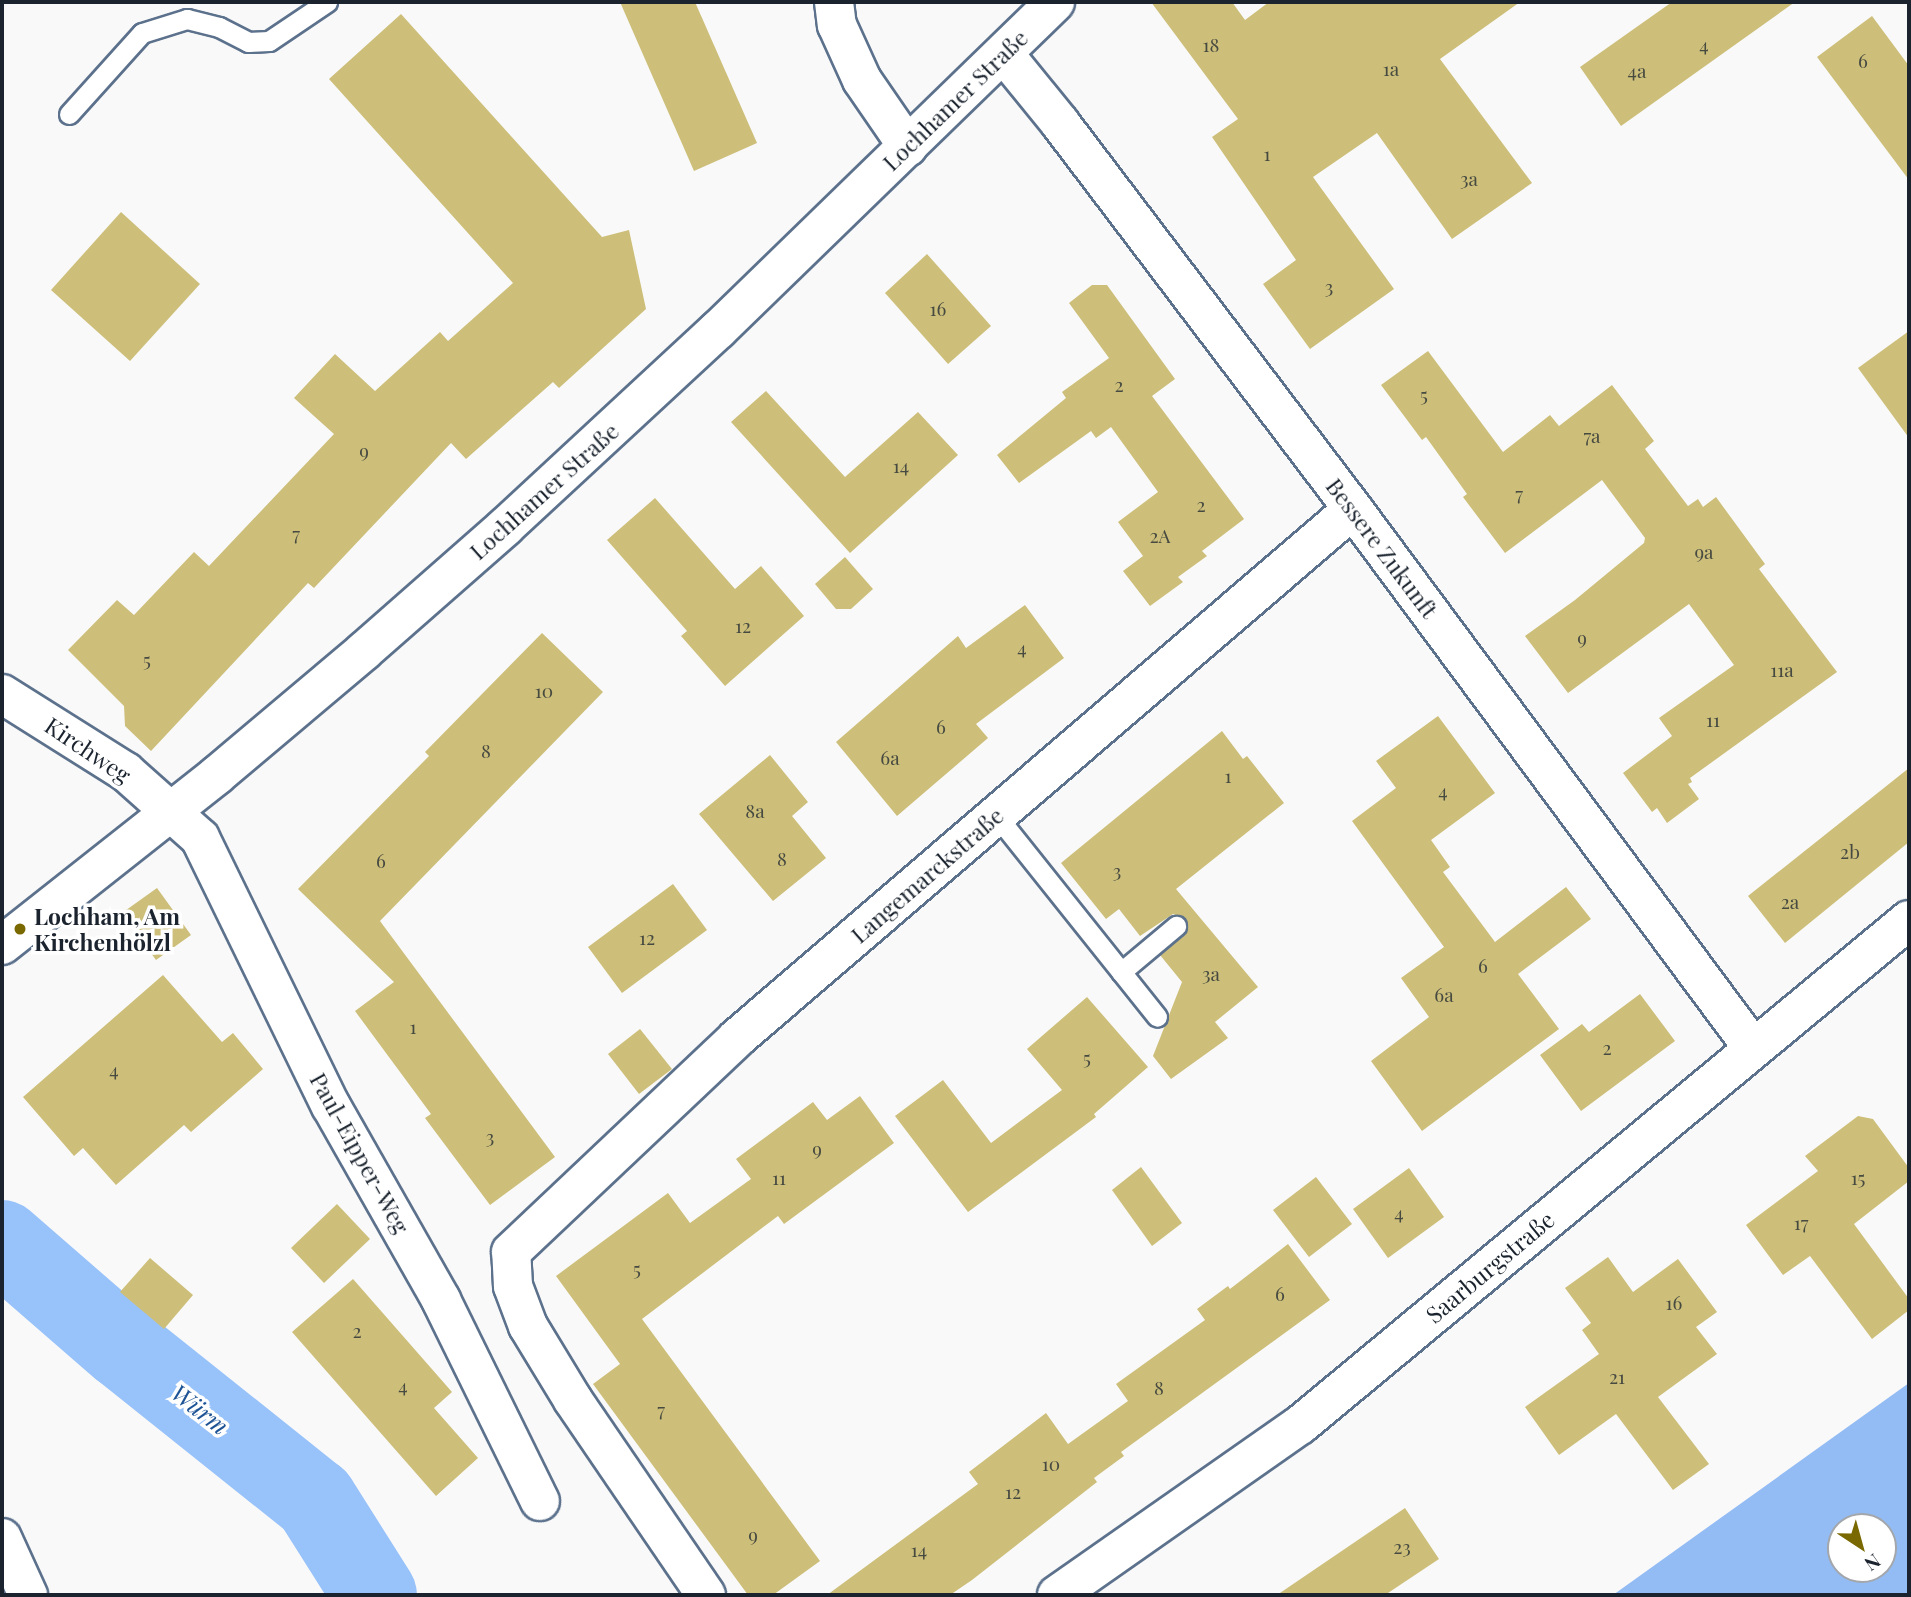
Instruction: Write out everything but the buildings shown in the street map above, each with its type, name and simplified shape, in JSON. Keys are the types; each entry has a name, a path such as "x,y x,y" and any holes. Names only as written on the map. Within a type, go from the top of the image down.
{"street":[{"path":"834,2 837,24 862,80 908,146"},
{"name":"Lochhamer Straße","path":"2,945 171,812 364,651 505,527 724,324 1055,2"},
{"name":"Bessere Zukunft","path":"1003,54 1060,123 1353,509 1753,1048"},
{"name":"Langemarckstraße","path":"706,1595 573,1400 528,1326 513,1286 511,1252 737,1038 1353,509"},
{"name":"Kirchweg","path":"2,694 126,772 171,812"},
{"name":"Paul-Eipper-Weg","path":"171,812 200,838 213,860 331,1106 442,1300 540,1501"},
{"name":"Saarburgstraße","path":"1057,1595 1300,1425 1909,920"},
{"path":"2,1538 28,1595"}],"lane":[{"path":"69,114 142,33 187,19 219,27 248,42 269,41 327,2"},
{"path":"996,815 1157,1017"},
{"path":"1121,972 1176,926"}],"shaded area":[{"path":"1909,1383 1909,1595 1613,1595"}],"waterway":[{"name":"Würm","path":"2,1242 123,1347 315,1500 375,1595"}],"place":[{"name":"Lochham, Am Kirchenhölzl","path":"20,929"}]}
